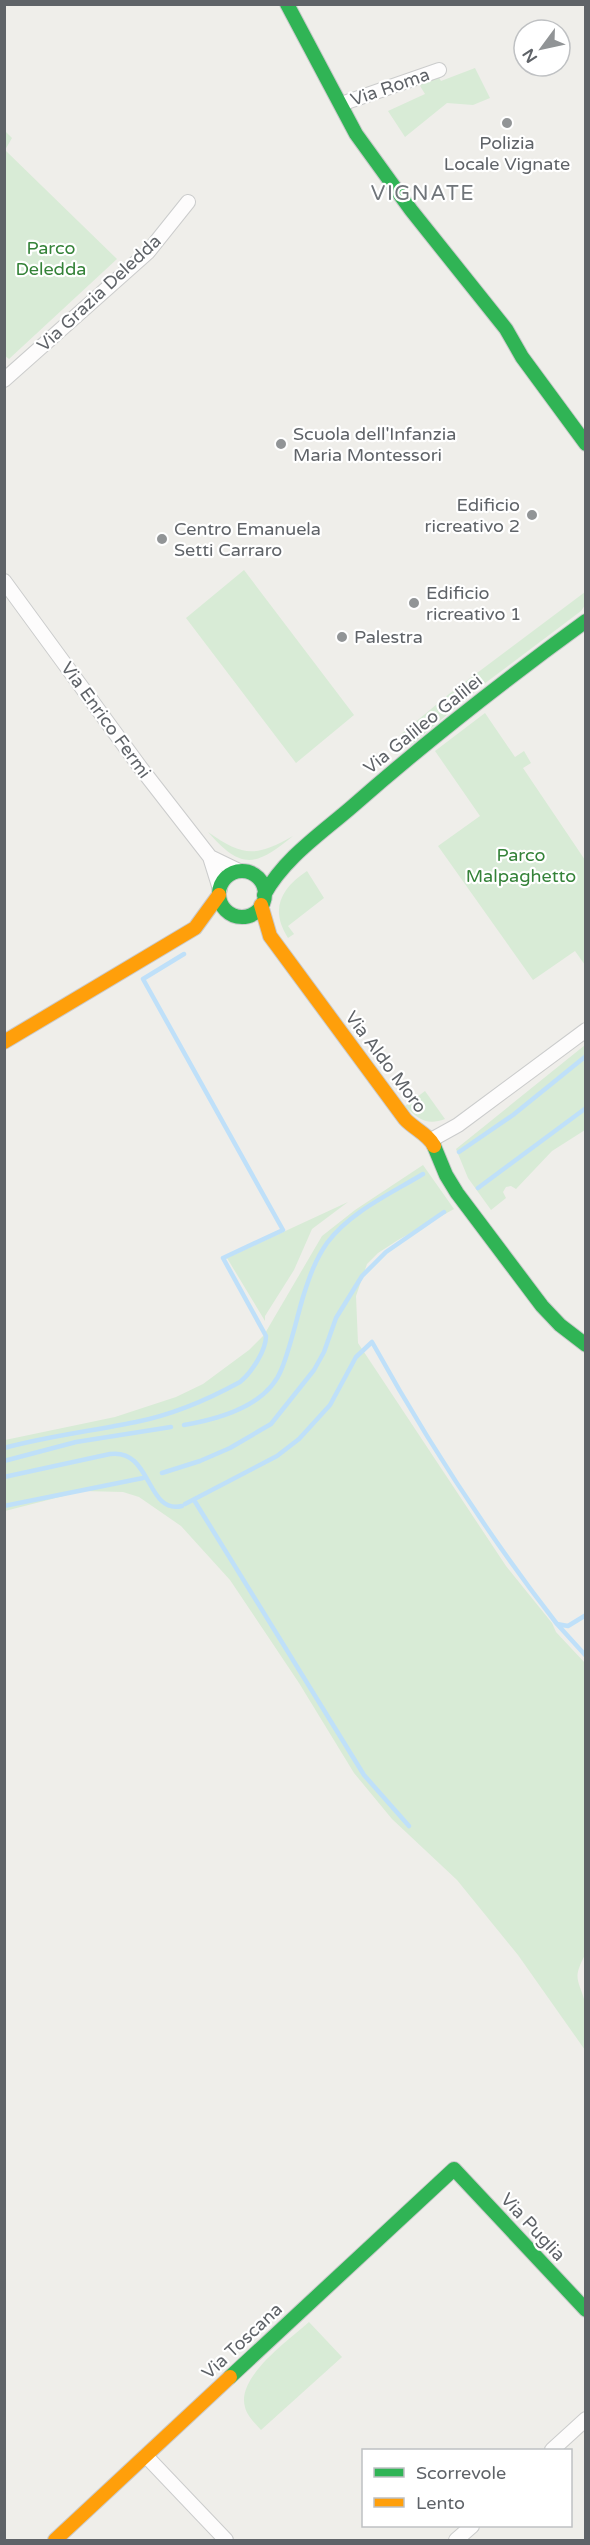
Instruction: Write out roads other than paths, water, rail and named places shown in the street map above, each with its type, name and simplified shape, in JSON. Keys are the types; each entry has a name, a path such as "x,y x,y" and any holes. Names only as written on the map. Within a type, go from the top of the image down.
{"street":[{"path":"287,4 356,134 506,329 522,357 585,444"},
{"name":"Via Roma","path":"341,104 439,70"},
{"name":"Via Grazia Deledda","path":"4,380 148,252 188,202"},
{"name":"Via Enrico Fermi","path":"4,581 140,767 210,857"},
{"name":"Via Galileo Galilei","path":"263,900 271,883 288,862 405,760 470,706 585,621"},
{"path":"4,1042 195,928 236,915 254,913 263,900 262,883 253,874 239,871 210,857"},
{"path":"210,857 223,907 236,915"},
{"name":"Via Galileo Galilei","path":"253,874 288,862"},
{"path":"195,928 219,892 226,877 239,871"},
{"name":"Via Aldo Moro","path":"263,900 270,936"},
{"name":"Via Aldo Moro","path":"236,915 270,936 405,1119 414,1129 431,1140 446,1175 468,1209 549,1314 585,1345"},
{"path":"431,1140 458,1125 585,1030"},
{"name":"Via Puglia","path":"454,2169 585,2310"},
{"name":"Via Toscana","path":"55,2541 454,2169"},
{"path":"554,2449 585,2419"},
{"path":"146,2456 226,2541"},
{"path":"456,2541 471,2527"}],"waterway":[{"path":"4,1448 136,1422 190,1406 240,1382 261,1355 266,1336 223,1258 283,1230 143,979 184,954"},
{"path":"459,1152 513,1115 586,1056"},
{"path":"478,1188 586,1108"},
{"path":"184,1425 227,1414 254,1401 266,1392 282,1368 310,1276 327,1243 336,1232 359,1213 423,1174"},
{"path":"162,1473 200,1461 230,1448 271,1424 314,1370 324,1352 336,1318 362,1276 386,1252 444,1212"},
{"path":"185,1504 277,1456 299,1439 330,1405 356,1357 372,1342 459,1487 557,1624 568,1626 586,1615"},
{"path":"4,1461 76,1442 171,1427"},
{"path":"4,1477 110,1454 124,1455 142,1470 161,1501 170,1506 182,1506"},
{"path":"4,1506 143,1478"},
{"path":"194,1500 364,1775 409,1826"},
{"path":"557,1624 586,1656"}],"place":[{"name":"Polizia Locale Vignate","path":"507,123"},
{"name":"Scuola dell'Infanzia Maria Montessori","path":"281,444"},
{"name":"Edificio ricreativo 2","path":"532,515"},
{"name":"Centro Emanuela Setti Carraro","path":"162,539"},
{"name":"Edificio ricreativo 1","path":"414,603"},
{"name":"Palestra","path":"342,637"}],"district":[{"name":"VIGNATE","path":"423,193"}],"park label":[{"name":"Parco Deledda","path":"51,258"},
{"name":"Parco Malpaghetto","path":"521,865"}]}
